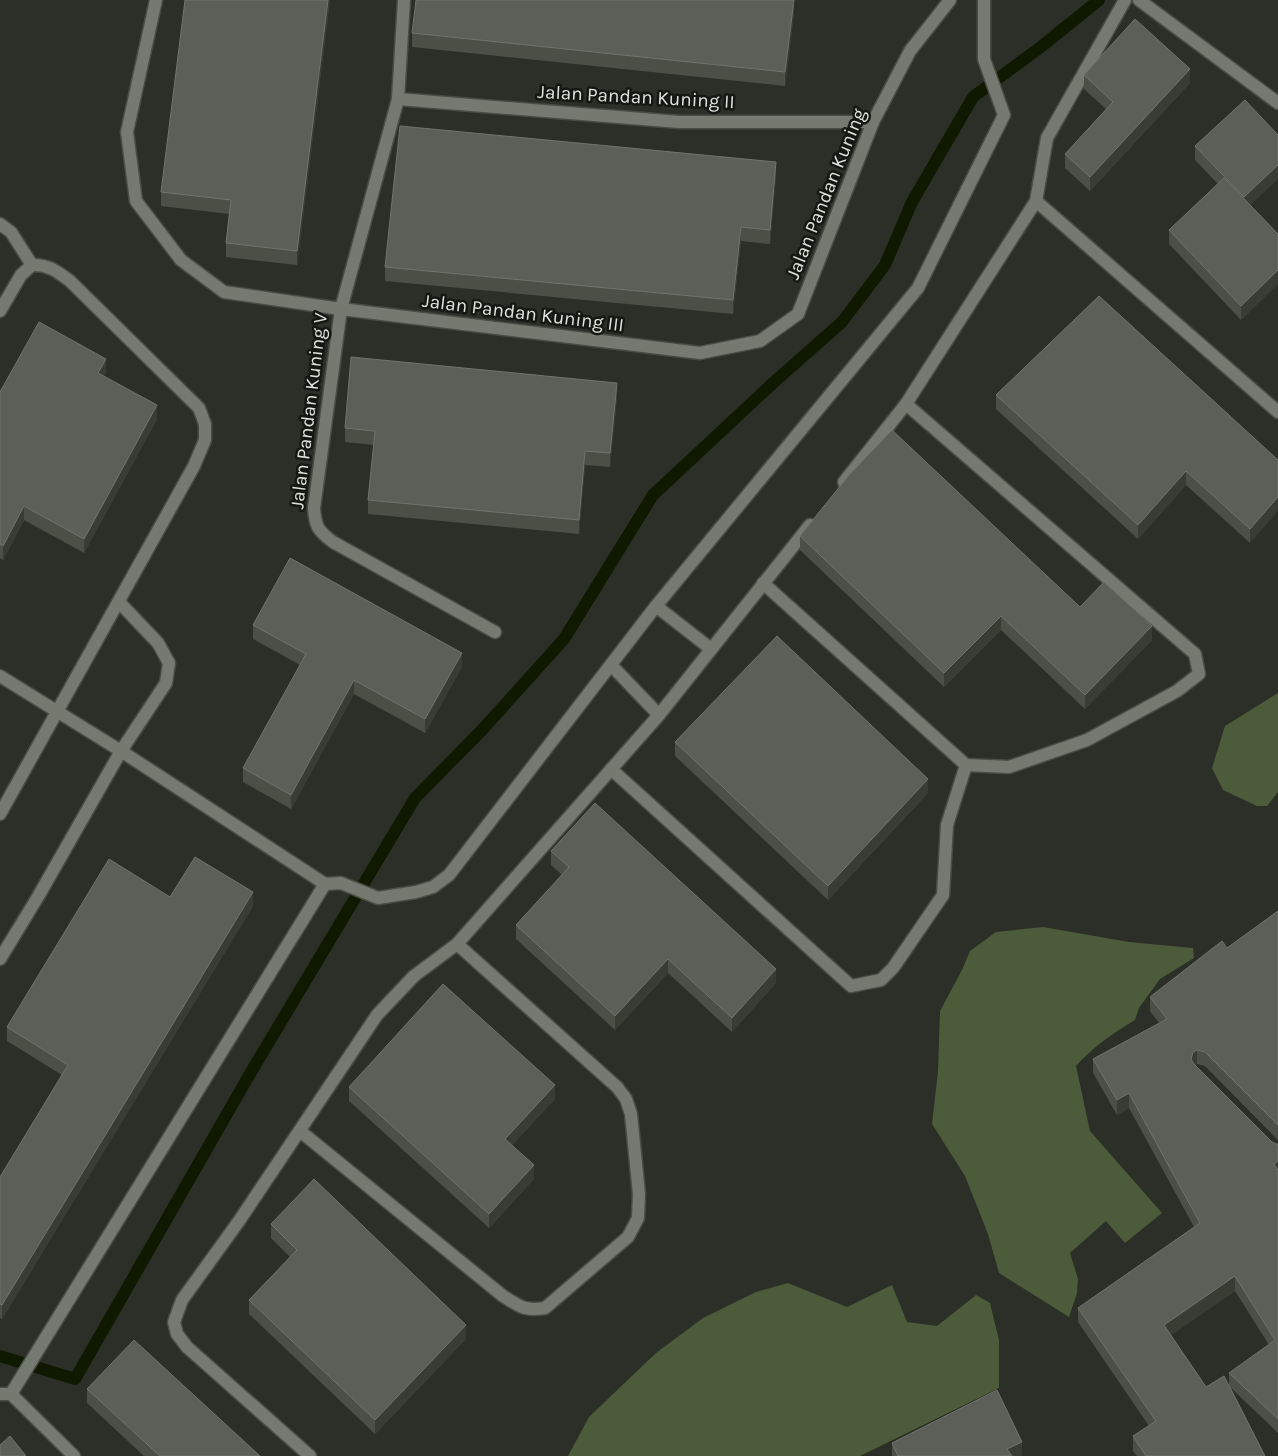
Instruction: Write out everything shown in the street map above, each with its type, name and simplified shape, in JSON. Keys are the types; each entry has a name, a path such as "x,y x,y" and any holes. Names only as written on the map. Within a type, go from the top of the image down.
{"street":[{"name":"Jalan Pandan Kuning III","path":"156,0 127,132 136,202 181,260 224,292 340,309 700,353"},
{"name":"Jalan Pandan Kuning V","path":"404,0 398,99 340,309 314,508 315,523 323,535 333,542 495,632"},
{"name":"Jalan Pandan Kuning","path":"700,353 760,341 798,314 873,122 910,51 950,0"},
{"path":"0,676 122,751 325,884 341,883 378,898 416,892 433,887 449,875 656,606 918,288 1004,115 984,59 984,0"},
{"path":"838,490 906,404 1036,201 1047,138 1124,0"},
{"path":"1138,0 1278,103"},
{"name":"Jalan Pandan Kuning II","path":"398,99 678,122 873,122"},
{"path":"1036,201 1278,412"},
{"path":"0,224 11,232 32,265"},
{"path":"0,311 21,275 32,265 41,265 54,269 70,281 199,408 205,424 205,440 194,466 0,814"},
{"path":"763,583 966,765 1009,766 1088,740 1177,690 1199,674 1195,654 906,404"},
{"path":"310,1456 177,1334 174,1322 182,1300 239,1221 377,1015 414,976 457,944 659,715 819,513"},
{"path":"0,959 122,751 166,683 169,662 158,643 119,602"},
{"path":"656,606 711,649"},
{"path":"611,665 659,715"},
{"path":"611,769 851,986 880,980 892,968 942,895 947,825 966,765"},
{"path":"74,1456 6,1394 23,1374 42,1344 325,884"},
{"path":"300,1131 503,1296 531,1310 545,1308 628,1236 638,1218 639,1194 631,1114 626,1099 617,1087 457,944"}],"green space":[{"path":"1278,693 1278,792 1267,806 1257,806 1223,790 1212,768 1225,726"},
{"path":"1043,927 1129,942 1193,948 1194,958 1160,979 1139,1008 1135,1020 1104,1041 1076,1066 1090,1131 1162,1213 1125,1243 1106,1221 1070,1253 1078,1279 1077,1293 1069,1317 999,1273 988,1234 965,1176 932,1124 938,1071 940,1011 970,951 996,932"},
{"path":"788,1283 847,1307 892,1285 907,1322 937,1326 976,1295 990,1303 999,1340 999,1388 860,1456 568,1456 589,1417 656,1353 703,1318 756,1292"}],"building":[{"path":"185,0 328,0 297,251 226,243 231,200 161,192"},
{"path":"416,0 794,0 785,72 412,33"},
{"path":"1135,19 1190,69 1090,177 1065,154 1113,102 1084,75"},
{"path":"1245,100 1278,135 1278,165 1244,197 1195,146"},
{"path":"400,126 776,162 770,230 741,227 733,300 385,267"},
{"path":"1224,178 1278,234 1278,270 1241,306 1169,230"},
{"path":"1099,296 1278,460 1278,497 1250,529 1186,471 1138,525 996,395"},
{"path":"39,322 106,359 98,373 157,405 84,539 24,506 3,546 0,544 0,392"},
{"path":"351,357 617,383 610,453 585,451 579,520 368,500 375,431 345,428"},
{"path":"892,430 1080,607 1104,582 1152,626 1085,695 1001,616 944,673 800,536 849,475"},
{"path":"290,558 462,653 425,719 354,680 291,795 243,768 306,654 253,625"},
{"path":"777,636 928,779 828,886 675,742"},
{"path":"595,803 776,969 732,1018 668,959 615,1016 516,925 569,867 551,851"},
{"path":"195,857 253,892 2,1305 0,1304 0,1177 68,1065 7,1027 109,859 170,897"},
{"path":"1278,911 1278,1125 1205,1052 1197,1050 1193,1052 1191,1059 1272,1142 1278,1144 1278,1161 1274,1164 1278,1170 1278,1419 1229,1373 1275,1340 1235,1276 1164,1325 1206,1387 1224,1376 1265,1456 1146,1456 1133,1436 1156,1421 1078,1308 1200,1223 1129,1093 1117,1100 1093,1059 1167,1019 1150,997 1222,941 1227,948"},
{"path":"443,984 555,1085 505,1139 534,1165 489,1214 349,1087"},
{"path":"314,1179 466,1325 375,1420 249,1300 297,1250 271,1224"},
{"path":"134,1340 260,1456 160,1456 87,1389"},
{"path":"997,1390 1022,1442 1007,1449 1012,1456 898,1456 892,1443"},
{"path":"10,1436 26,1456 0,1456 0,1445"}],"waterway":[{"path":"0,1356 75,1379 251,1072 415,798 482,730 564,639 653,495 773,383 842,322 885,265 912,202 973,97 1042,46 1099,0"}]}
